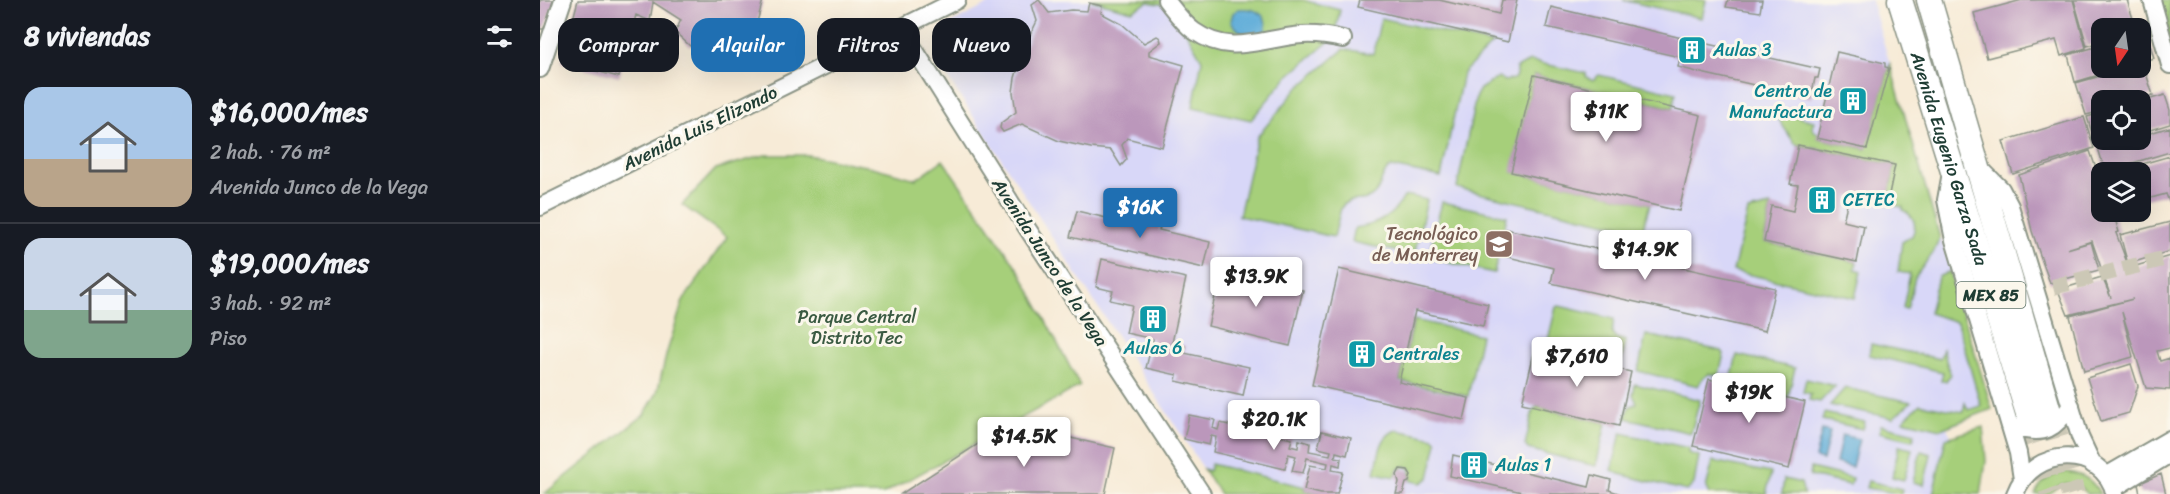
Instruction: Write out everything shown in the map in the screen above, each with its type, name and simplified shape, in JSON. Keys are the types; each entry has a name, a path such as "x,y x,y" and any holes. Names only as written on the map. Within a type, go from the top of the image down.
{"highway":[{"name":"Avenida Eugenio Garza Sada","path":"1900,0 1952,170 2040,416"},
{"name":"Avenida Eugenio Garza Sada","path":"1935,2 2040,416"}],"street":[{"path":"540,69 562,0"},
{"name":"Avenida Luis Elizondo","path":"920,18 957,0"},
{"path":"1166,0 1192,30 1211,40 1233,46 1300,35 1321,35 1343,39"},
{"path":"2152,0 2170,65"},
{"name":"Avenida Junco de la Vega","path":"920,68 1202,494"},
{"name":"Avenida Luis Elizondo","path":"540,207 817,69"},
{"name":"Avenida Junco de la Vega","path":"920,72 983,178 1191,494"},
{"path":"2019,486 2018,453 2040,416 2080,437 2107,481"},
{"path":"2107,481 2170,439"},
{"path":"2107,481 2170,454"},
{"path":"2019,486 2037,465 2055,458 2075,458 2107,481"}],"shaded area":[{"name":"Tecnológico de Monterrey","path":"997,0 1871,0 1992,409 1947,428 1951,436 1952,454 1942,494 1220,494 944,72 1031,72 1031,18 962,18"}],"green space":[{"path":"1091,0 1303,0 1340,10 1334,37 1286,78 1251,120 1193,107 1202,60 1171,6 1148,2 1132,11"},
{"path":"1623,0 1706,0 1702,18"},
{"path":"2152,0 2170,0 2170,61"},
{"path":"1381,18 1492,44 1463,73 1441,177 1392,167 1385,174 1375,194 1367,199 1344,204 1334,237 1239,216 1257,137 1297,89 1344,49 1373,54"},
{"path":"1530,61 1586,73 1586,77 1593,80 1599,75 1676,93 1673,108 1534,75 1512,172 1650,204 1642,231 1457,188 1476,96 1480,89 1499,77 1504,81 1514,79 1516,68"},
{"path":"1890,64 1940,238 1933,253 1915,277 1907,309 1903,308 1910,274 1898,272 1902,242 1912,236 1915,224 1903,207 1887,204 1895,165 1795,144 1773,111 1814,121 1812,127 1818,133 1818,138 1866,149"},
{"name":"Parque Central Distrito Tec","path":"765,155 808,155 876,168 916,179 943,160 1020,272 1080,386 883,494 544,494 644,415 657,393 683,301 727,237 682,205 716,169"},
{"path":"1404,197 1427,200 1414,255 1352,242 1355,228 1370,225 1384,218 1400,204"},
{"path":"1442,202 1507,216 1494,273 1428,258"},
{"path":"1771,206 1764,242 1857,262 1855,269 1861,271 1855,298 1733,271 1748,211"},
{"path":"1950,271 1992,409 1941,429 1903,420 1920,404 1963,412 1965,403 1968,410 1981,406 1957,322 1929,313 1938,277"},
{"path":"1556,307 1614,319 1612,333 1616,338 1626,341 1622,360 1551,344 1548,340"},
{"path":"1414,320 1481,335 1468,396 1400,381"},
{"path":"1646,335 1722,351 1724,354 1719,375 1709,374 1698,386 1638,371"},
{"path":"1871,344 1940,359 1943,349 1950,375 1946,381 1941,381 1943,372 1869,355"},
{"path":"1737,355 1795,368 1788,397 1730,384"},
{"path":"1806,379 1835,386 1820,402 1809,400 1811,394 1803,392"},
{"path":"1635,384 1700,400 1691,433 1626,418 1629,407 1637,403 1633,395"},
{"path":"1845,388 1911,402 1893,418 1830,405"},
{"path":"1537,407 1606,423 1596,466 1528,449 1525,445 1533,410"},
{"path":"1824,413 1865,422 1863,429 1822,420"},
{"path":"1881,425 1915,433 1913,440 1879,432"},
{"path":"1983,427 1986,461 1981,494 1933,494 1946,438"},
{"path":"1397,430 1434,438 1437,442 1429,478 1421,483 1411,481 1411,469 1406,466 1398,469 1395,477 1375,473 1383,442"},
{"path":"1621,433 1689,448 1688,453 1699,456 1694,484 1687,491 1619,474 1612,470"},
{"path":"1899,446 1912,449 1904,480 1892,477"},
{"path":"1921,451 1931,454 1924,485 1913,482"},
{"path":"1713,461 1771,473 1766,494 1709,494 1706,488"},
{"path":"1211,464 1305,487 1304,490 1321,494 1220,494 1203,469 1209,471"},
{"path":"1811,468 1852,478 1850,485 1810,476"},
{"path":"2067,472 2087,479 2100,494 2088,494 2081,488 2067,483 2048,494 2035,494 2048,478"},
{"path":"1784,479 1801,483 1804,494 1782,494"},
{"path":"1868,481 1902,489 1901,494 1866,488"}],"water":[{"path":"1239,9 1260,13 1265,20 1265,32 1250,35 1238,29 1231,21 1233,13"},
{"path":"1822,430 1830,432 1823,460 1815,458"},
{"path":"1842,435 1859,439 1852,467 1836,463"}],"building":[{"path":"540,0 556,0 544,29 540,29"},
{"path":"578,0 763,0 758,18 691,18 690,46 679,36 681,20 653,2 650,18 636,15 635,18 573,18"},
{"path":"1039,0 1049,13 1071,10 1087,11 1089,3 1102,6 1101,13 1122,24 1144,43 1157,36 1160,38 1161,42 1149,51 1149,55 1184,65 1162,147 1127,138 1122,145 1127,159 1121,166 1111,150 1059,141 1022,124 1003,132 1000,128 1001,123 1016,112 1013,92 1017,72 1031,72 1031,33 1037,21 1032,5"},
{"path":"1360,0 1439,0 1499,14 1502,0 1517,0 1508,42 1358,7"},
{"path":"1728,0 1762,0 1760,12 1726,7"},
{"path":"2022,0 2073,0 2086,48 2061,56 2056,40 1987,58 1974,13"},
{"path":"2074,0 2127,0 2133,18 2091,18 2091,45 2087,46"},
{"name":"Aulas 3","path":"1551,7 1820,69 1818,78 1815,78 1811,98 1678,67 1680,57 1546,27"},
{"path":"2091,48 2091,77 2075,82 2068,55"},
{"name":"Centro de Manufactura","path":"1837,52 1885,63 1885,67 1889,68 1867,149 1817,138"},
{"path":"600,72 620,72 619,77"},
{"path":"1534,75 1701,115 1679,211 1511,172"},
{"path":"2094,78 2148,78 2153,95 2151,96 2151,90 2091,90 2091,114 2086,115 2076,83"},
{"path":"2165,95 2170,110 2170,124 2151,130 2151,99"},
{"path":"2091,116 2091,129 2087,117"},
{"path":"2084,117 2091,139 2091,149 2013,174 2003,141"},
{"path":"2170,127 2170,152 2136,162 2102,162 2099,150 2151,150 2151,133"},
{"name":"CETEC","path":"1798,145 1895,165 1887,204 1849,196 1843,221 1864,226 1857,262 1764,242 1771,206 1793,211 1798,185 1790,184"},
{"path":"2090,151 2094,162 2091,162 2091,222 2116,222 2119,232 2116,233 2129,268 2170,256 2170,348 2157,351 2160,361 2170,358 2170,390 2146,388 2122,312 2133,357 2084,371 2070,316 2133,299 2068,315 2058,290 2102,277 2111,298 2092,241 2067,249 2091,242 2099,270 2050,283 2032,231 2019,175"},
{"path":"2170,156 2170,204 2166,194 2151,198 2151,162 2149,162"},
{"path":"1077,211 1132,224 1134,218 1161,225 1159,230 1210,242 1204,268 1070,237"},
{"path":"2170,222 2170,251 2128,264 2120,235"},
{"path":"1506,229 1775,288 1765,331 1551,283 1554,268 1500,255"},
{"name":"Aulas 6","path":"1102,259 1186,278 1172,343 1185,346 1184,353 1249,367 1243,396 1176,381 1177,375 1146,368 1153,339 1126,333 1132,305 1110,300 1113,291 1096,287"},
{"name":"Centrales","path":"1339,269 1488,304 1483,326 1415,311 1399,382 1469,398 1464,420 1312,385"},
{"path":"1221,271 1303,290 1290,346 1208,326"},
{"path":"1535,349 1631,372 1619,426 1522,403"},
{"path":"2131,364 2138,386 2129,413 2101,421 2087,378"},
{"path":"1709,379 1805,402 1789,469 1693,446"},
{"path":"1189,415 1215,420 1213,428 1218,430 1220,423 1292,439 1290,446 1298,448 1299,440 1310,443 1309,451 1330,455 1331,451 1318,448 1322,431 1351,438 1347,455 1336,452 1335,457 1341,458 1340,466 1333,464 1332,470 1343,472 1337,494 1321,494 1304,490 1310,465 1327,468 1328,463 1307,458 1303,473 1292,471 1296,456 1288,454 1285,469 1213,452 1216,437 1211,436 1209,445 1184,439"},
{"path":"1001,429 1042,438 1044,432 1115,448 1105,494 901,494"},
{"name":"Aulas 1","path":"1453,455 1589,487 1592,475 1611,480 1609,490 1621,494 1531,494 1450,476"},
{"path":"1400,469 1408,470 1411,475 1403,494 1396,494 1399,482 1397,475"},
{"path":"2161,474 2166,494 2140,494 2138,484"}],"tunnel":[{"path":"2053,287 2170,257"},
{"path":"2050,415 2073,494"},
{"path":"2030,420 2052,494"}],"place":[{"name":"Aulas 3","path":"1692,50"},
{"name":"Centro de Manufactura","path":"1853,101"},
{"name":"CETEC","path":"1822,200"},
{"name":"Tecnológico de Monterrey","path":"1499,244"},
{"name":"Aulas 6","path":"1153,319"},
{"name":"Centrales","path":"1362,354"},
{"name":"Aulas 1","path":"1474,465"}]}
